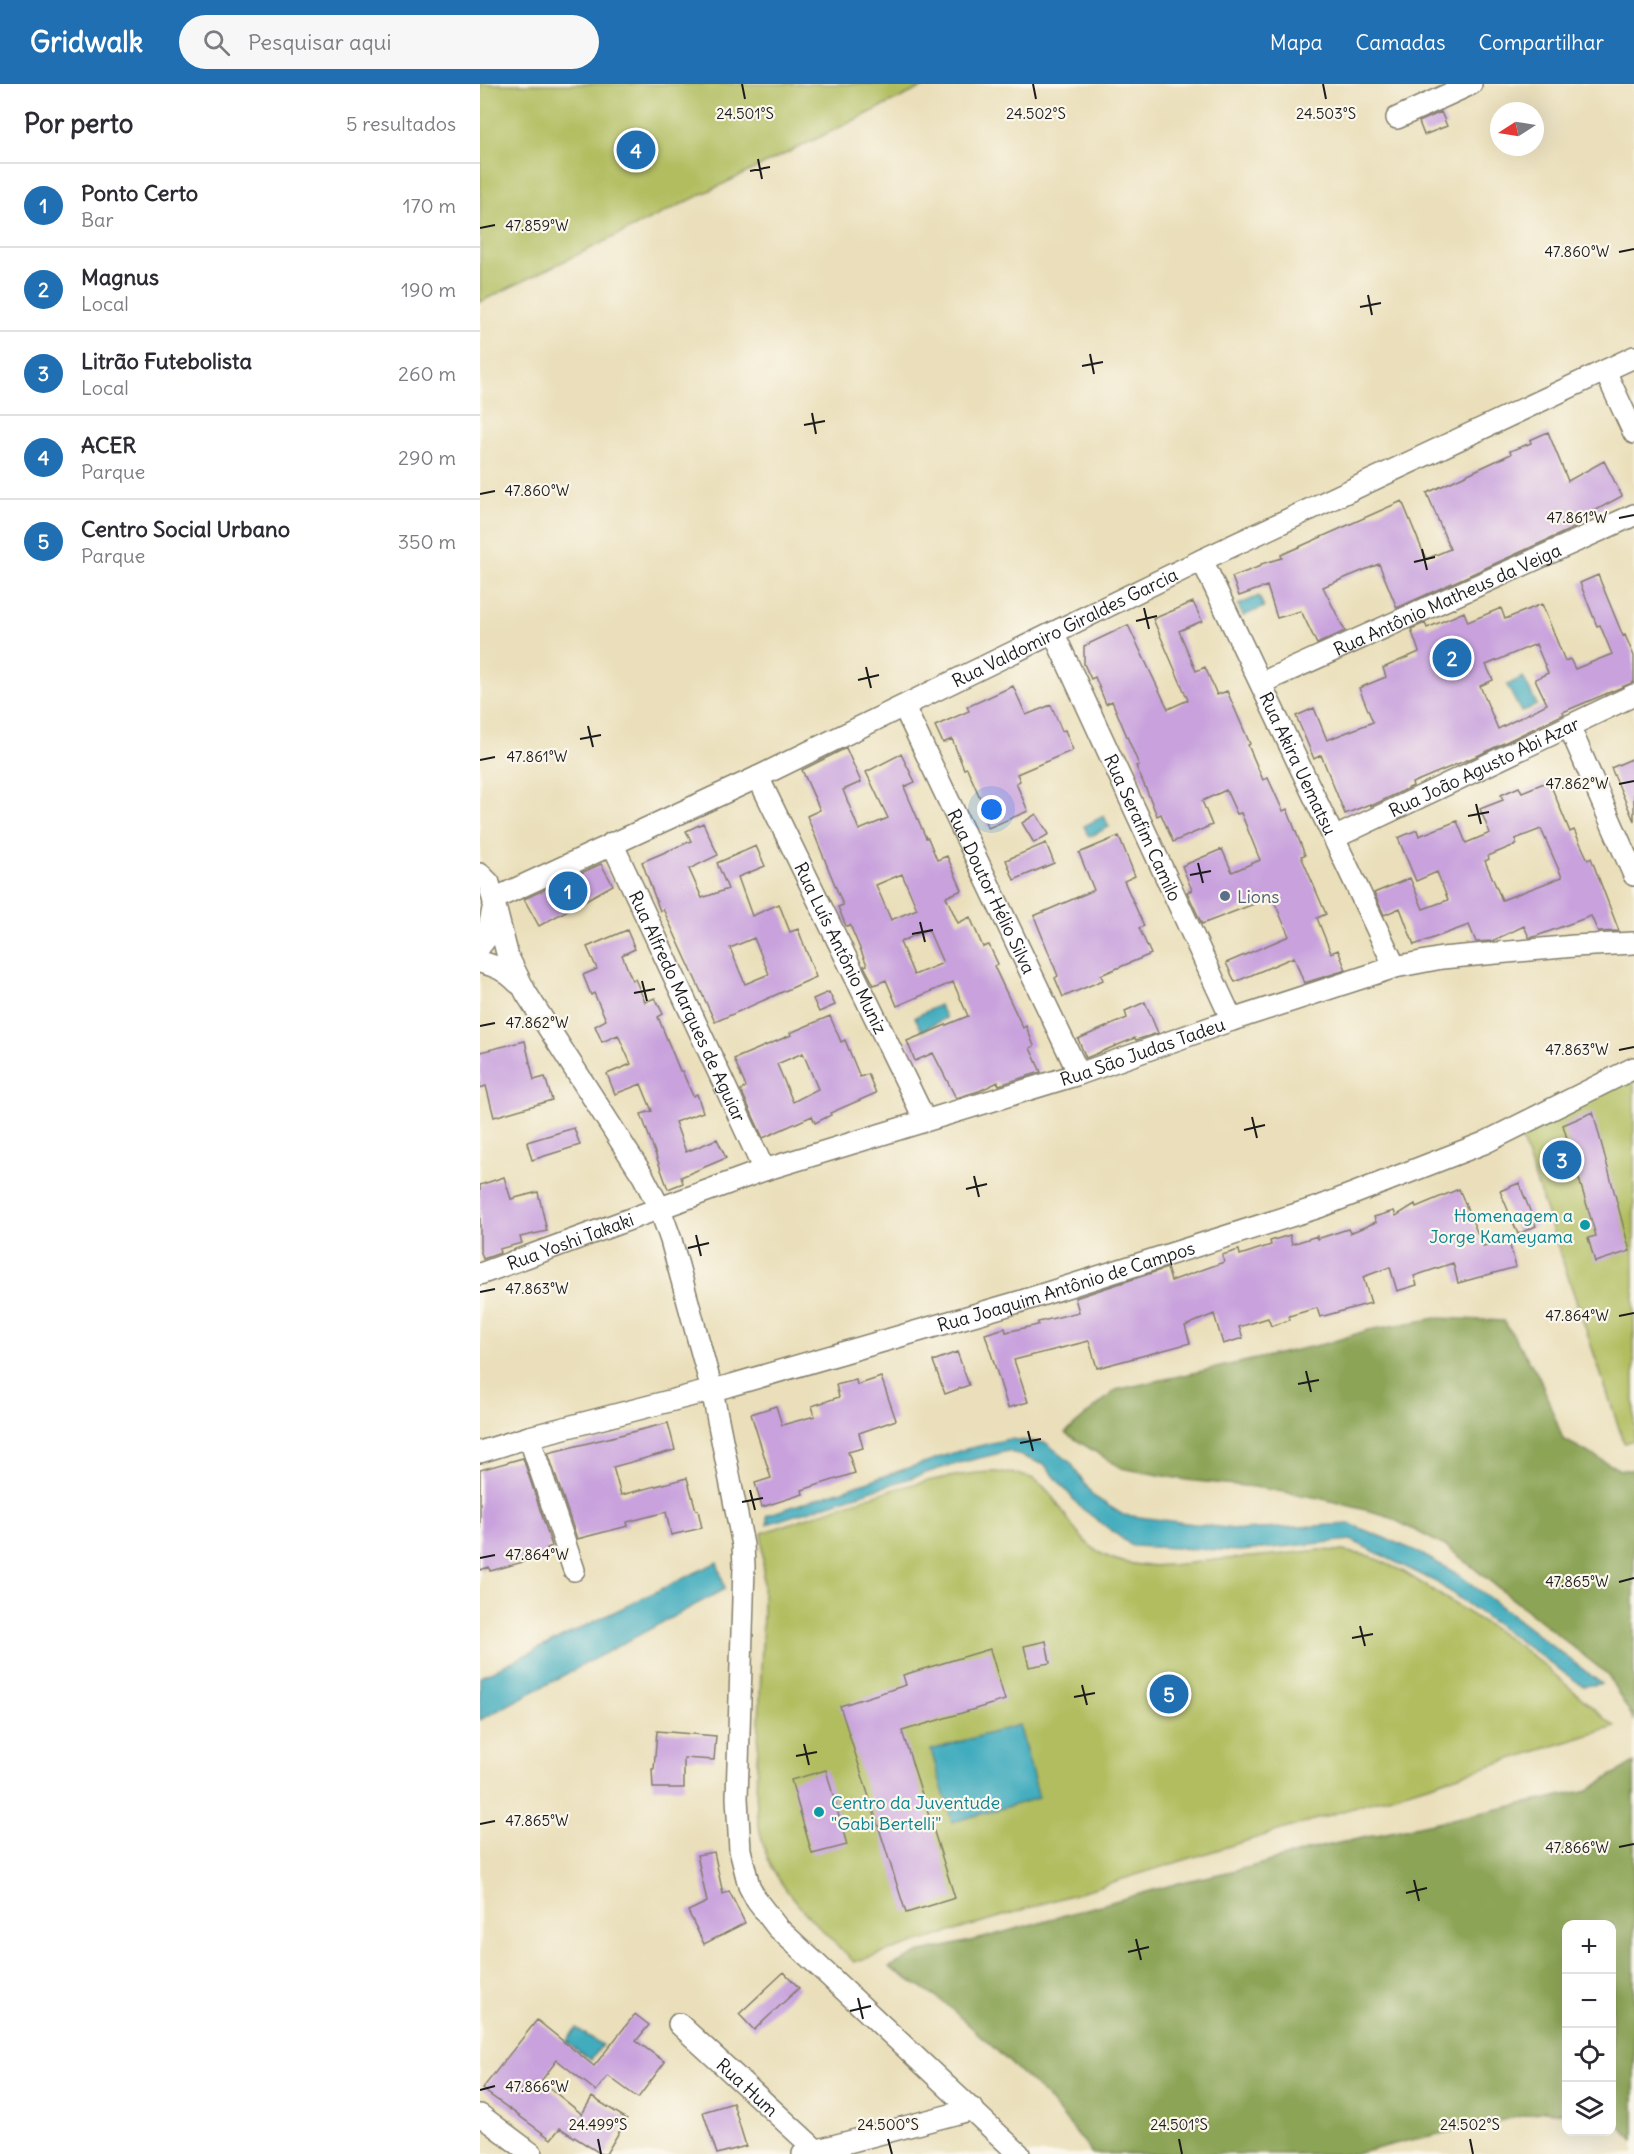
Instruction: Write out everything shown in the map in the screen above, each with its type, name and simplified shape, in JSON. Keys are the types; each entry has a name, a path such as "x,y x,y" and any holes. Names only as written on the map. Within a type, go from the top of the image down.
{"street":[{"path":"1397,118 1471,84"},
{"name":"Rua Valdomiro Giraldes Garcia","path":"494,899 758,777 1202,561 1634,357"},
{"path":"1605,371 1634,433"},
{"name":"Rua Antônio Matheus da Veiga","path":"1261,684 1634,515"},
{"name":"Rua Akira Uematsu","path":"1202,561 1395,967"},
{"name":"Rua Serafim Camilo","path":"1054,634 1232,1020"},
{"name":"Rua João Agusto Abi Azar","path":"1334,838 1634,695"},
{"name":"Rua Doutor Hélio Silva","path":"904,707 1079,1074"},
{"path":"1569,726 1634,875"},
{"name":"Rua Luís Antônio Muniz","path":"758,777 925,1120"},
{"name":"Rua Alfredo Marques de Aguiar","path":"612,843 764,1170"},
{"path":"480,874 489,883 508,957 526,993 643,1176 660,1209 671,1240 712,1390 738,1517 744,1566 737,1798 740,1850 749,1886 766,1913 785,1935 1019,2154"},
{"path":"480,946 490,928 494,899"},
{"name":"Rua São Judas Tadeu","path":"660,1209 764,1170 1079,1074 1232,1020 1395,967 1442,958 1634,943"},
{"path":"480,962 499,967 508,973 526,993"},
{"name":"Rua Joaquim Antônio de Campos","path":"480,1452 712,1390 1022,1301 1319,1207 1484,1143 1634,1068"},
{"name":"Rua Yoshi Takaki","path":"480,1274 660,1209"},
{"path":"530,1437 574,1570"},
{"name":"Rua Hum","path":"679,2024 810,2152"},
{"path":"810,2152 973,2109"},
{"path":"480,2115 532,2154"}],"green space":[{"path":"480,84 929,84 480,302"},
{"path":"1634,1073 1634,1440 1624,1443 1519,1131"},
{"path":"1437,1318 1504,1321 1540,1378 1563,1439 1620,1470 1634,1470 1634,1720 1607,1674 1447,1547 1385,1515 1319,1498 1254,1487 1186,1480 1121,1468 1065,1433 1116,1390 1328,1343 1368,1330"},
{"path":"995,1472 1021,1475 1035,1480 1052,1496 1073,1527 1091,1546 1102,1554 1131,1564 1162,1566 1320,1550 1370,1556 1404,1572 1508,1638 1540,1662 1615,1727 854,1962 818,1926 782,1884 773,1870 762,1841 757,1808 756,1774 762,1629 762,1533 906,1486 965,1474"},
{"path":"1634,1762 1634,2140 1616,2122 1616,1920 1562,1920 1562,2113 1544,2111 1355,2154 1091,2154 1088,2147 1046,2096 945,2003 889,1967 918,1953 983,1938 1182,1882 1250,1867 1320,1847 1588,1790"}],"water":[{"path":"1259,596 1264,607 1243,616 1238,605"},
{"path":"1523,677 1537,705 1521,712 1507,685"},
{"path":"1104,816 1109,827 1089,837 1084,826"},
{"path":"939,1005 946,1018 922,1031 915,1017"},
{"path":"1009,1439 1046,1443 1071,1463 1093,1496 1123,1515 1242,1530 1350,1524 1416,1551 1459,1575 1602,1684 1583,1686 1436,1582 1351,1540 1241,1551 1132,1546 1080,1507 1045,1465 1008,1451 951,1465 767,1524 767,1515 962,1450"},
{"path":"717,1562 725,1589 480,1720 480,1677"},
{"path":"1019,1725 1039,1798 952,1822 931,1750"},
{"path":"576,2028 602,2045 591,2060 566,2042"}],"building":[{"path":"1441,112 1447,126 1424,135 1419,122"},
{"path":"1548,432 1568,481 1604,461 1622,496 1576,521 1578,526 1397,608 1379,564 1323,587 1345,631 1317,644 1301,611 1277,618 1267,586 1239,596 1232,577 1261,566 1261,564 1282,558 1281,555 1402,501 1426,559 1450,549 1427,493 1511,454 1510,451 1531,443 1530,440"},
{"path":"1598,575 1623,636 1625,635 1634,656 1634,682 1563,712 1564,714 1479,755 1412,783 1413,786 1371,806 1370,804 1345,814 1321,755 1314,759 1296,716 1314,708 1327,740 1373,722 1359,688 1386,677 1383,668 1419,652 1411,629 1425,623 1427,628 1464,612 1468,622 1501,608 1505,619 1542,604 1565,661 1570,659 1575,669 1612,654 1600,625 1597,626 1580,583","holes":["1536,644 1548,673 1535,679 1547,704 1498,729 1480,686 1493,680 1486,665"]},
{"path":"1193,602 1202,621 1179,631 1196,671 1205,667 1217,695 1227,691 1263,780 1268,778 1283,811 1287,809 1305,855 1301,856 1326,914 1317,918 1331,953 1338,950 1346,970 1304,983 1294,957 1235,982 1226,963 1289,936 1274,901 1272,897 1202,924 1187,892 1192,890 1182,866 1222,849 1232,872 1260,860 1241,813 1237,814 1226,790 1202,801 1212,825 1173,842 1161,814 1157,816 1136,766 1139,765 1112,701 1106,704 1095,677 1091,679 1084,664 1084,646 1128,625 1168,709 1188,700 1153,619"},
{"path":"1013,686 1026,715 1051,705 1073,750 1017,774 1020,781 1016,783 1028,811 988,828 980,809 984,807 967,768 964,769 952,739 943,743 935,726 969,711 967,707"},
{"path":"846,748 861,782 843,790 859,830 888,818 866,772 901,754 915,782 904,787 926,838 937,860 947,856 962,890 946,897 958,923 970,917 983,947 989,945 998,964 994,966 1023,1028 1026,1026 1034,1046 1030,1048 1041,1072 999,1085 998,1082 956,1098 933,1053 915,1061 907,1041 968,1016 953,982 897,1006 886,980 874,985 864,966 867,965 850,925 846,926 838,907 843,905 807,816 820,810 802,770","holes":["902,874 917,909 891,920 876,885","928,929 943,963 914,975 900,942"]},
{"path":"1634,758 1634,821 1611,768"},
{"path":"1549,781 1570,832 1574,830 1588,860 1591,858 1619,931 1598,932 1591,916 1534,937 1529,937 1524,926 1492,941 1476,942 1469,925 1414,945 1400,908 1384,915 1374,893 1410,878 1423,909 1448,900 1437,872 1416,881 1398,838 1417,830 1419,836 1457,821 1466,843 1490,833 1480,809 1503,800 1501,795 1519,787 1522,792","holes":["1541,829 1562,877 1502,900 1485,861 1489,859 1488,856 1517,844 1515,839"]},
{"path":"1036,814 1049,834 1034,843 1022,823"},
{"path":"703,823 718,855 689,869 702,898 728,889 717,863 756,846 765,866 738,877 752,916 779,904 790,932 798,929 816,977 715,1022 663,909 660,911 642,862 691,841 686,831","holes":["754,938 769,974 745,984 730,948"]},
{"path":"1119,836 1135,876 1124,881 1144,926 1139,928 1151,954 1101,975 1103,980 1063,997 1055,978 1058,976 1034,916 1094,890 1079,853"},
{"path":"1046,843 1054,863 1014,880 1006,860"},
{"path":"601,864 613,885 539,926 524,899"},
{"path":"627,930 635,949 622,955 632,980 635,979 645,1002 655,998 663,1014 658,1017 680,1071 693,1096 697,1094 703,1112 675,1122 686,1152 717,1139 726,1158 681,1177 683,1183 668,1189 641,1114 652,1111 641,1084 615,1094 607,1074 631,1064 618,1035 602,1042 595,1026 606,1020 594,993 591,995 583,975 597,969 587,947"},
{"path":"829,992 835,1005 819,1012 813,999"},
{"path":"1145,1002 1158,1033 1136,1040 1135,1038 1086,1058 1078,1039 1127,1018 1125,1011"},
{"path":"830,1016 841,1042 845,1040 860,1077 868,1074 876,1093 830,1113 831,1115 815,1123 812,1116 763,1138 741,1090 746,1087 734,1059 791,1035 790,1033","holes":["803,1053 818,1089 793,1102 777,1064"]},
{"path":"525,1041 534,1080 545,1077 552,1100 494,1117 486,1086 480,1088 480,1052"},
{"path":"1593,1112 1630,1251 1595,1262 1588,1238 1596,1236 1563,1125"},
{"path":"574,1128 580,1145 532,1160 527,1142"},
{"path":"504,1177 511,1199 538,1192 547,1231 520,1237 522,1243 499,1249 500,1253 483,1259 480,1249 480,1185"},
{"path":"1519,1183 1536,1226 1518,1234 1500,1191"},
{"path":"1459,1189 1483,1246 1508,1239 1516,1267 1458,1283 1453,1263 1414,1276 1417,1285 1397,1291 1390,1267 1363,1277 1371,1303 1320,1317 1317,1308 1289,1316 1290,1320 1271,1326 1268,1318 1239,1327 1243,1338 1223,1344 1214,1314 1185,1326 1190,1343 1097,1368 1089,1341 1014,1360 1028,1402 1008,1408 985,1334 1005,1328 1006,1332 1038,1325 1038,1322 1079,1312 1075,1298 1167,1268 1171,1281 1224,1262 1222,1255 1239,1250 1240,1255 1271,1245 1270,1241 1290,1235 1292,1244 1348,1229 1350,1233 1376,1222 1374,1217 1394,1211 1396,1216 1415,1204 1416,1207"},
{"path":"957,1352 969,1385 945,1394 933,1361"},
{"path":"881,1377 896,1420 859,1433 863,1448 848,1452 855,1473 802,1490 803,1494 762,1507 755,1483 771,1478 751,1414 776,1406 782,1425 815,1416 812,1406 839,1397 836,1385 856,1380 857,1385"},
{"path":"668,1423 675,1450 613,1467 621,1495 687,1478 702,1528 671,1535 666,1512 627,1522 628,1526 577,1539 548,1453"},
{"path":"523,1458 552,1546 547,1548 549,1555 490,1571 489,1567 480,1570 480,1470"},
{"path":"1046,1641 1050,1663 1029,1667 1024,1646"},
{"path":"990,1649 1005,1700 902,1731 955,1898 906,1913 840,1706 906,1685 903,1675"},
{"path":"657,1731 716,1736 714,1760 684,1758 684,1788 653,1788 652,1769 654,1769"},
{"name":"Centro da Juventude \"Gabi Bertelli\"","path":"826,1770 847,1845 812,1854 791,1780"},
{"path":"714,1852 723,1894 729,1891 745,1923 704,1944 688,1911 707,1902 697,1855"},
{"path":"784,1972 799,1988 754,2030 739,2014"},
{"path":"635,2014 649,2025 636,2041 665,2062 638,2098 608,2076 596,2091 557,2060 541,2081 582,2114 592,2097 627,2119 606,2154 601,2154 560,2128 551,2139 482,2089 537,2020 594,2066"},
{"path":"733,2103 746,2146 717,2154 703,2112"}],"place":[{"name":"ACER","path":"636,150"},
{"name":"Magnus","path":"1452,658"},
{"name":"Ponto Certo","path":"568,891"},
{"name":"Lions","path":"1225,896"},
{"name":"Litrão Futebolista","path":"1562,1160"},
{"name":"Homenagem a Jorge Kameyama","path":"1585,1225"},
{"name":"Centro Social Urbano","path":"1169,1694"},
{"name":"Centro da Juventude \"Gabi Bertelli\"","path":"819,1812"}]}
